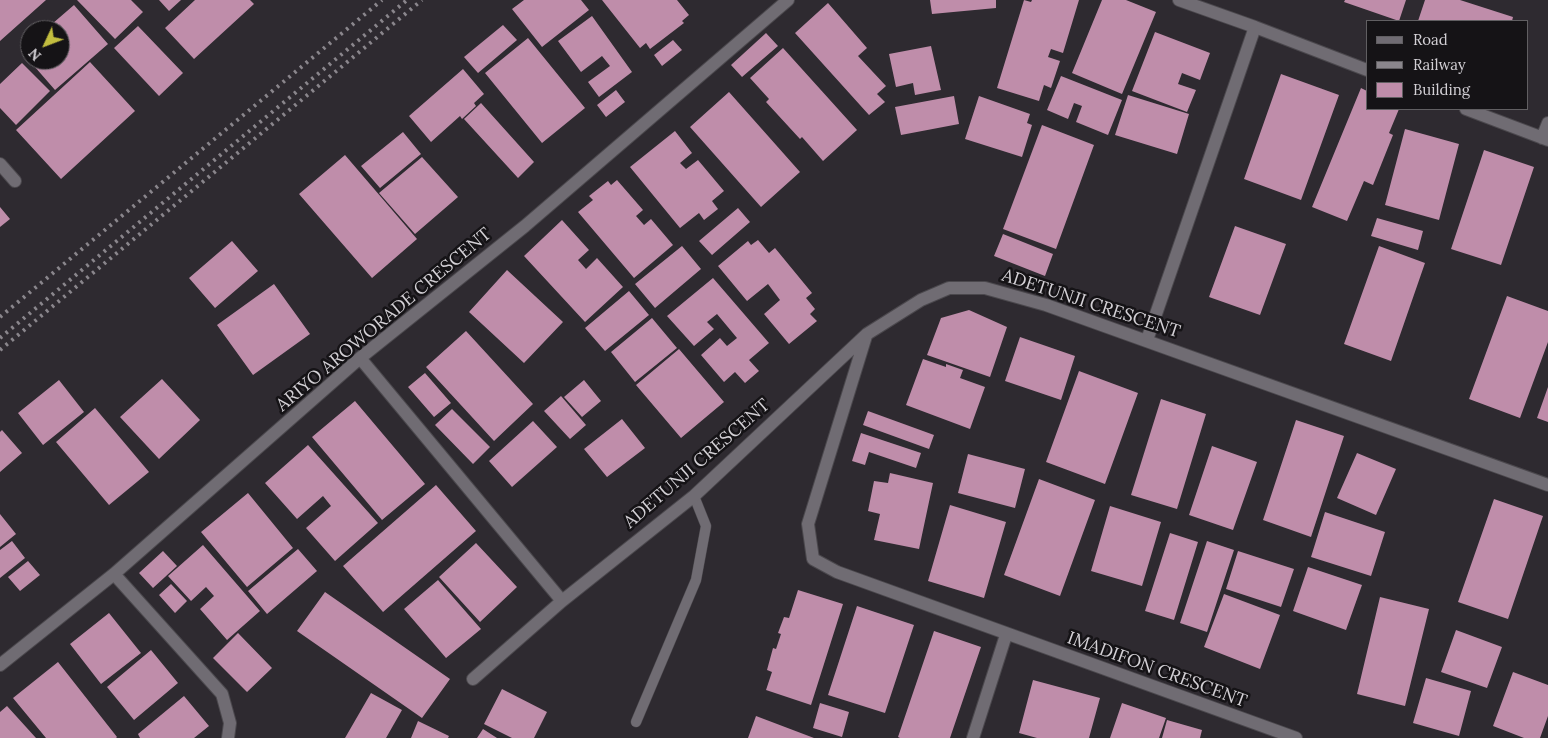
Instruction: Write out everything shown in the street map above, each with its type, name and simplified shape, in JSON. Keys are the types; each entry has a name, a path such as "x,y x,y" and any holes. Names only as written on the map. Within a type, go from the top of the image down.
{"street":[{"name":"ARIYO AROWORADE CRESCENT","path":"0,665 114,574 360,358 525,226 788,0"},
{"path":"1179,0 1366,70"},
{"path":"1147,340 1255,27"},
{"path":"1469,110 1545,140 1548,123"},
{"path":"0,164 15,181"},
{"name":"ADETUNJI CRESCENT","path":"473,679 562,601 694,496 867,334 921,300 950,288 984,288 1046,305 1548,485"},
{"name":"IMADIFON CRESCENT","path":"867,334 808,524 813,558 837,572 1006,635 1296,738"},
{"path":"360,358 562,601"},
{"path":"114,574 222,694 230,723 228,738"},
{"path":"973,738 1006,635"}],"lane":[{"path":"636,722 696,580 706,526 694,496"}],"building":[{"path":"0,0 46,0 24,20 20,20 20,23 0,41"},
{"path":"77,0 131,0 143,12 115,39"},
{"path":"159,0 181,0 169,11"},
{"path":"195,0 250,0 254,4 194,59 165,28"},
{"path":"524,0 581,0 589,10 542,47 512,9"},
{"path":"602,0 677,0 689,15 682,21 684,23 650,49 646,43 640,48"},
{"path":"930,0 996,0 996,8 932,14"},
{"path":"1024,0 1031,2 1032,0 1079,0 1063,53 1051,49 1048,57 1060,61 1051,88 1044,85 1039,101 997,88"},
{"path":"1102,0 1126,0 1156,12 1122,94 1072,73"},
{"path":"1345,0 1406,0 1399,20 1344,2"},
{"path":"1425,0 1460,0 1513,17 1512,20 1418,20"},
{"path":"828,3 867,48 858,56 886,86 877,94 885,102 869,115 795,33"},
{"path":"74,5 108,44 55,90 38,70 70,70 70,20 57,20"},
{"path":"592,16 632,72 599,97 588,82 610,66 602,56 581,72 558,41"},
{"path":"503,25 517,40 478,73 464,57"},
{"path":"138,26 183,73 159,96 114,48"},
{"path":"1155,32 1210,53 1200,80 1182,73 1178,84 1196,90 1187,112 1132,91"},
{"path":"766,33 778,46 742,77 731,65"},
{"path":"528,38 585,108 542,143 485,73"},
{"path":"673,40 682,50 662,66 654,55"},
{"path":"931,46 941,90 915,95 913,83 896,87 889,54"},
{"path":"783,48 857,130 823,161 802,137 800,139 766,102 769,99 750,78"},
{"path":"90,62 135,111 61,179 16,130"},
{"path":"20,65 20,70 29,70 50,91 16,125 0,108 0,84"},
{"path":"463,69 484,94 474,103 476,106 462,119 460,116 431,142 409,116"},
{"path":"1281,74 1339,95 1301,200 1244,179"},
{"path":"1061,76 1122,100 1108,135 1076,122 1082,106 1074,103 1068,119 1047,110"},
{"path":"1361,88 1366,90 1366,110 1399,110 1389,133 1393,135 1373,185 1364,181 1347,221 1312,207"},
{"path":"616,90 625,102 606,117 597,105"},
{"path":"729,92 800,172 761,207 690,127"},
{"path":"1128,95 1189,114 1177,154 1115,135"},
{"path":"954,96 959,124 901,135 895,107"},
{"path":"979,96 1030,114 1027,123 1032,125 1022,157 965,139"},
{"path":"481,103 534,162 518,178 464,119"},
{"path":"1042,125 1094,145 1056,249 1003,229"},
{"path":"1405,129 1459,144 1439,220 1385,205"},
{"path":"675,131 692,153 680,163 686,169 698,160 724,191 712,201 718,209 704,220 699,213 680,228 630,167"},
{"path":"403,132 421,154 380,188 361,166"},
{"path":"1484,150 1534,167 1501,265 1451,249"},
{"path":"345,155 417,239 372,278 299,194"},
{"path":"422,157 458,197 415,234 379,193"},
{"path":"617,180 643,210 636,216 644,225 651,219 673,245 634,278 578,212 593,200 589,196 608,181 611,185"},
{"path":"0,207 10,219 0,227"},
{"path":"738,208 750,222 712,255 699,241"},
{"path":"1377,218 1423,231 1418,250 1371,236"},
{"path":"562,220 589,250 578,260 586,269 597,258 623,287 585,322 524,256"},
{"path":"1235,226 1286,244 1260,315 1209,297"},
{"path":"1003,234 1053,254 1045,276 994,256"},
{"path":"758,240 769,253 775,248 812,293 806,298 815,309 810,314 817,321 789,344 764,314 780,300 768,284 747,301 718,266 748,241 751,245"},
{"path":"232,241 258,271 215,308 189,278"},
{"path":"682,246 701,269 655,308 635,284"},
{"path":"1379,246 1425,263 1391,361 1344,344"},
{"path":"507,270 563,322 524,363 469,312"},
{"path":"713,278 769,343 749,360 759,371 745,383 735,372 724,382 701,355 720,338 727,346 737,338 717,314 707,322 714,329 694,346 667,316"},
{"path":"274,284 310,334 253,375 217,325"},
{"path":"629,291 649,315 605,351 585,328"},
{"path":"1507,296 1548,311 1548,342 1520,418 1469,399"},
{"path":"969,310 1007,327 990,377 927,355 941,318"},
{"path":"652,318 677,348 635,382 611,352"},
{"path":"466,331 533,404 494,441 426,367"},
{"path":"1020,337 1075,356 1061,400 1005,381"},
{"path":"679,349 724,402 681,438 636,385"},
{"path":"923,359 946,367 946,364 963,370 960,378 985,387 970,429 906,405"},
{"path":"1079,371 1138,393 1105,484 1046,462"},
{"path":"425,373 451,403 434,417 408,387"},
{"path":"162,379 200,420 159,459 120,417"},
{"path":"59,380 84,412 43,445 18,413"},
{"path":"584,380 601,401 582,417 564,397"},
{"path":"1548,387 1548,422 1537,418"},
{"path":"561,396 586,425 570,439 544,411"},
{"path":"1161,399 1206,414 1177,509 1131,495"},
{"path":"355,401 425,484 382,520 312,437"},
{"path":"95,408 149,472 109,505 56,442"},
{"path":"452,409 490,447 473,464 435,425"},
{"path":"868,411 934,435 929,449 863,425"},
{"path":"622,419 645,448 607,477 584,449"},
{"path":"1296,420 1344,436 1311,537 1263,520"},
{"path":"533,421 557,447 512,487 489,461"},
{"path":"2,430 22,453 0,472 0,432"},
{"path":"861,433 921,453 916,468 869,452 865,465 852,461"},
{"path":"308,445 378,523 335,561 306,528 331,506 323,496 297,519 265,483"},
{"path":"1212,446 1257,462 1233,530 1189,515"},
{"path":"1357,453 1396,469 1376,515 1337,498"},
{"path":"968,454 1025,469 1015,508 958,493"},
{"path":"890,473 933,483 919,549 874,540 880,514 868,511 874,481 888,483"},
{"path":"1039,479 1095,500 1060,596 1004,575"},
{"path":"436,485 476,531 383,612 343,566"},
{"path":"248,493 293,548 247,587 201,532"},
{"path":"1494,499 1543,516 1508,619 1458,602"},
{"path":"950,505 1006,522 984,598 928,581"},
{"path":"1110,506 1161,522 1142,586 1091,571"},
{"path":"1325,512 1385,532 1371,576 1311,557"},
{"path":"0,514 16,534 0,547"},
{"path":"1170,533 1198,542 1174,620 1145,611"},
{"path":"12,541 25,558 0,578 0,550"},
{"path":"1207,541 1234,550 1207,632 1180,623"},
{"path":"476,543 517,587 480,622 439,577"},
{"path":"203,545 260,611 227,640 200,609 214,596 206,587 191,601 168,576"},
{"path":"298,549 317,571 267,614 248,591"},
{"path":"163,551 177,566 153,588 139,573"},
{"path":"1238,551 1294,569 1281,607 1226,589"},
{"path":"28,561 40,575 20,591 8,577"},
{"path":"1308,567 1362,585 1346,630 1293,611"},
{"path":"438,580 481,629 446,658 404,609"},
{"path":"171,584 187,601 175,613 159,595"},
{"path":"798,590 843,604 811,705 766,690 772,672 767,670 773,648 776,649 781,634 778,633 784,617 789,618"},
{"path":"325,592 450,679 422,718 297,631"},
{"path":"1224,594 1280,615 1260,669 1204,647"},
{"path":"1380,597 1429,609 1405,706 1357,694"},
{"path":"857,606 914,625 885,713 828,695"},
{"path":"109,613 141,653 101,684 70,644"},
{"path":"1456,630 1502,647 1487,688 1441,672"},
{"path":"934,631 981,647 950,738 900,738 898,737"},
{"path":"238,633 272,668 247,692 213,658"},
{"path":"151,650 178,683 134,720 107,687"},
{"path":"58,662 116,738 46,738 13,698"},
{"path":"1513,672 1548,685 1548,716 1540,738 1524,738 1493,726"},
{"path":"1426,678 1471,691 1459,736 1413,723"},
{"path":"1033,680 1100,698 1089,738 1037,738 1019,733"},
{"path":"502,689 547,712 534,738 512,738 484,724"},
{"path":"371,693 402,710 386,738 345,738"},
{"path":"184,696 209,726 194,738 140,738 138,734"},
{"path":"820,703 849,712 842,737 813,728"},
{"path":"1122,703 1166,718 1159,738 1110,738"},
{"path":"7,706 36,738 0,738 0,712"},
{"path":"756,716 814,738 748,738"},
{"path":"1167,720 1202,730 1200,738 1162,738"},
{"path":"418,721 449,736 448,738 411,738"},
{"path":"483,729 497,738 477,738"}],"railway":[{"path":"0,317 382,0"},
{"path":"0,338 407,0"},
{"path":"0,350 422,0"}]}
